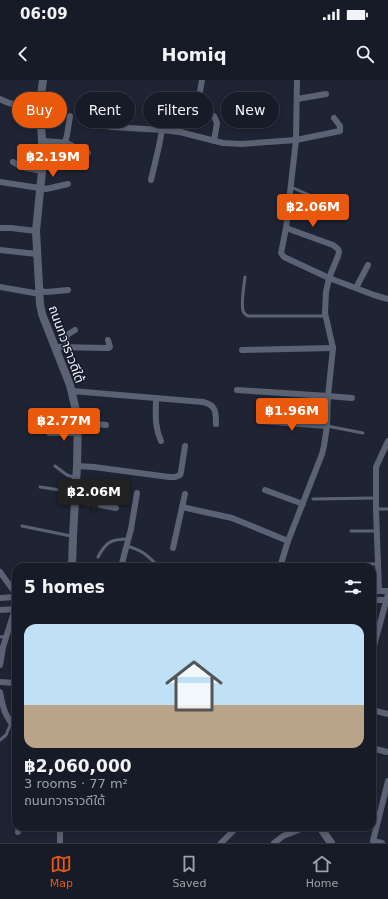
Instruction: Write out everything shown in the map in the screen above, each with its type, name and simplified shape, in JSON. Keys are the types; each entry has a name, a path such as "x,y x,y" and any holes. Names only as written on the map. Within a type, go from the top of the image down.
{"street":[{"name":"ถนนทวาราวดีใต้","path":"41,92 43,80"},
{"path":"202,80 197,109 198,112 214,116 217,123 214,141"},
{"path":"298,80 296,140 286,228 281,253 284,257 330,278 388,299"},
{"path":"297,99 326,94"},
{"path":"0,99 12,104"},
{"path":"65,143 70,116"},
{"path":"129,128 180,132 224,143 241,144 296,140 340,131 340,126 334,118"},
{"name":"ถนนทวาราวดีใต้","path":"41,128 42,170 36,231 40,304 42,314 72,391 78,422 78,466 72,563"},
{"path":"151,180 162,130"},
{"path":"42,141 65,143 80,151 88,153"},
{"path":"13,162 28,169 42,170"},
{"path":"0,182 40,189 49,189 68,184"},
{"path":"0,228 36,231"},
{"path":"281,563 324,446 333,348 325,316 326,292 339,252 333,245 286,228"},
{"path":"0,250 37,254"},
{"path":"356,288 368,265"},
{"path":"0,287 40,293 68,290"},
{"path":"68,347 66,338 67,335 75,330"},
{"path":"55,347 108,348 110,347 108,340"},
{"path":"242,350 333,348"},
{"path":"237,390 352,398"},
{"path":"72,391 208,403 216,412 216,424"},
{"path":"156,398 155,423 157,434 161,441"},
{"path":"259,420 327,426"},
{"path":"78,422 106,425"},
{"path":"49,433 78,433"},
{"path":"376,578 376,467 388,441"},
{"path":"78,466 175,477 180,475 185,446"},
{"path":"265,490 303,504"},
{"path":"122,563 137,493"},
{"path":"76,494 116,508"},
{"path":"173,548 185,494"},
{"path":"182,507 232,518 288,541"},
{"path":"0,572 12,588"},
{"path":"376,591 388,591"},
{"path":"0,598 12,597"},
{"path":"376,600 388,598 376,639"},
{"path":"0,610 12,609"},
{"path":"0,664 3,647 12,619"},
{"path":"0,682 12,683"},
{"path":"0,692 2,704 9,720"},
{"path":"376,711 388,714"},
{"path":"376,749 387,752"},
{"path":"382,843 373,841 385,807 388,781"},
{"path":"60,831 60,843"},
{"path":"221,843 233,831"},
{"path":"274,843 283,836 296,831"},
{"path":"323,831 331,843"}],"lane":[{"path":"291,187 332,205"},
{"path":"245,276 243,311 248,316 325,316"},
{"path":"327,426 363,433"},
{"path":"55,466 67,476 77,479"},
{"path":"40,487 76,494 102,493"},
{"path":"313,499 376,498"},
{"path":"376,509 388,509"},
{"path":"22,526 73,536"},
{"path":"351,531 376,531"},
{"path":"98,557 103,548 113,540 127,542 139,549 155,563"},
{"path":"0,637 7,636"},
{"path":"0,740 6,735 9,720"}]}
